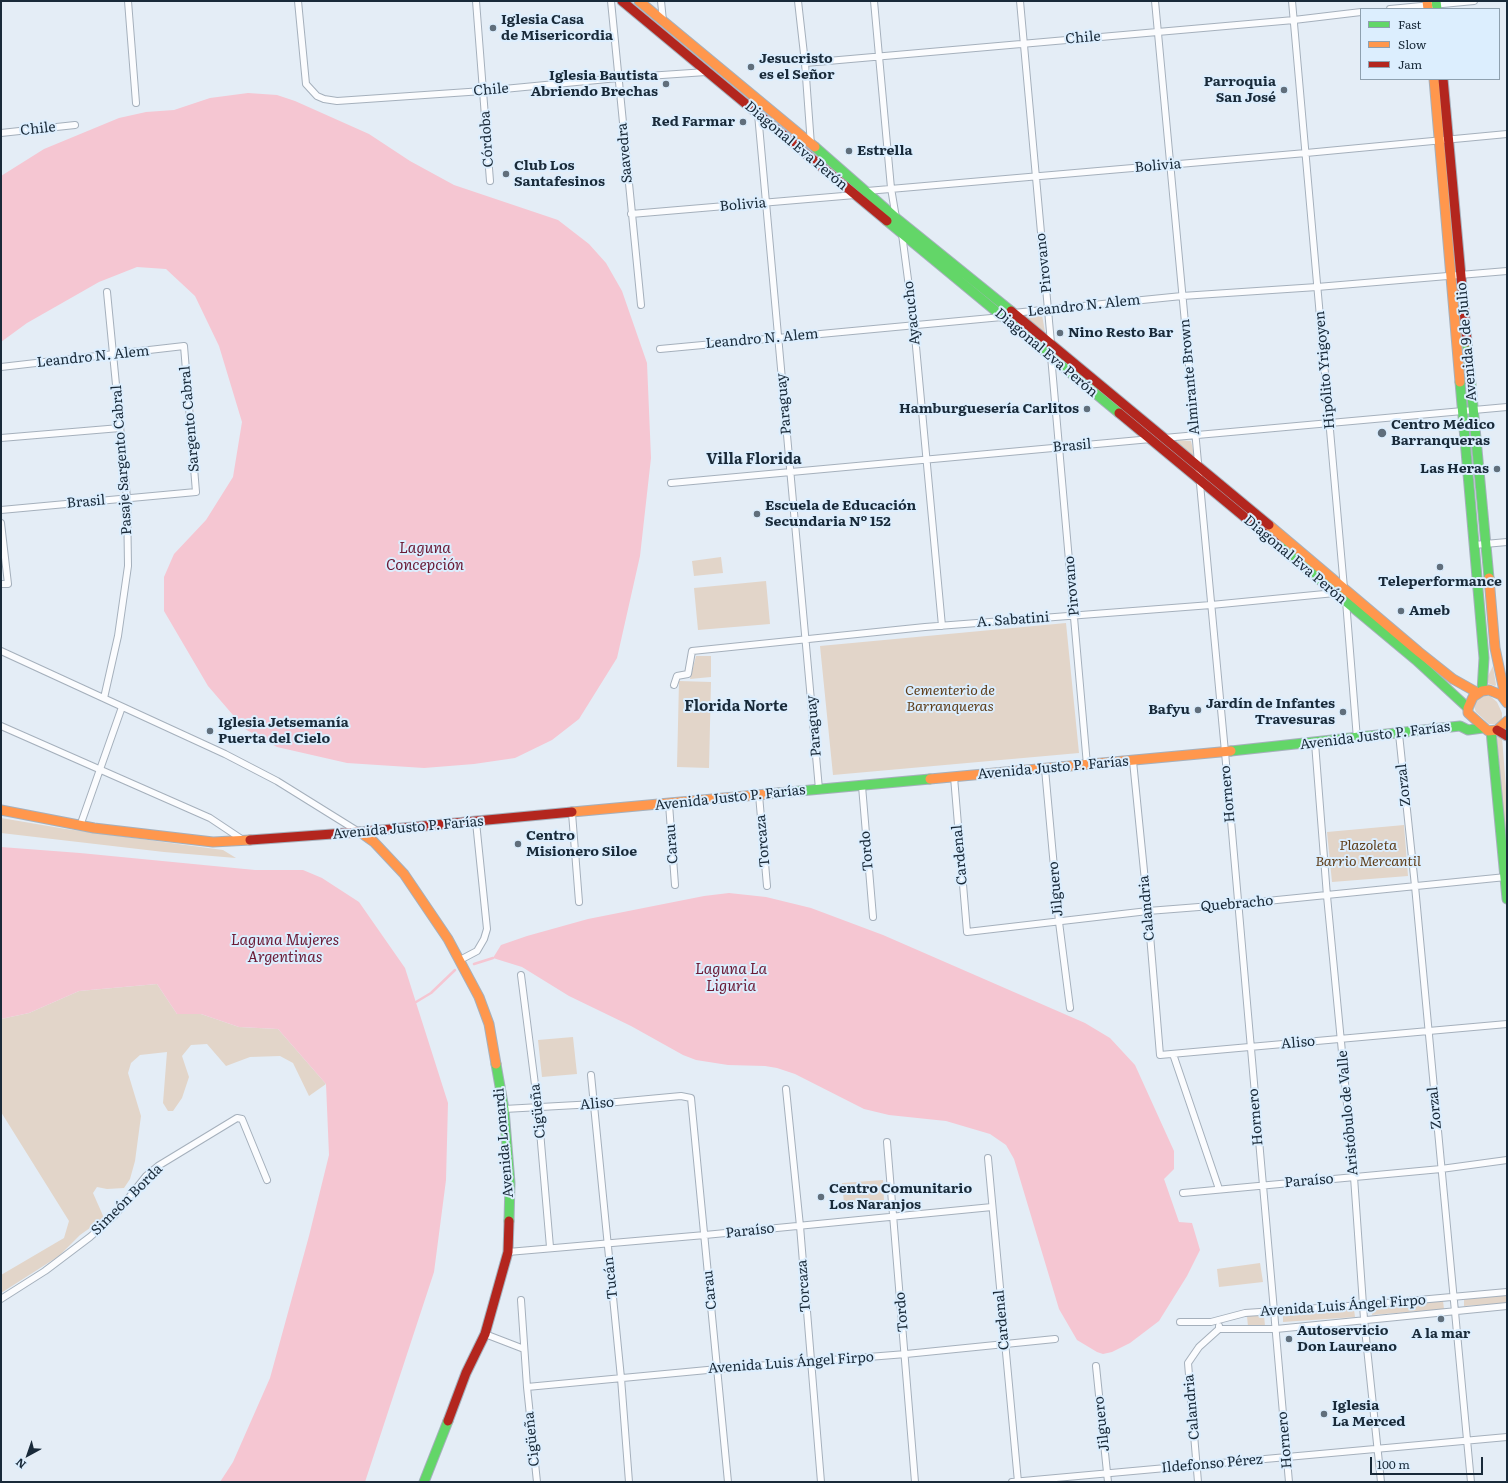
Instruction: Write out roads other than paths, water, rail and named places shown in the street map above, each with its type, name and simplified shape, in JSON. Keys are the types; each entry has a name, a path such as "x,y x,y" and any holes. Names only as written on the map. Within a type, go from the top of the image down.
{"main road":[{"name":"Diagonal Eva Perón","path":"622,1 1416,660 1468,711 1490,730 1507,736"},
{"name":"Diagonal Eva Perón","path":"639,1 867,191 896,218 1014,313 1343,586 1419,652 1453,679 1480,692 1495,692 1506,702"},
{"name":"Avenida 9 de Julio","path":"1434,80 1444,139 1468,411 1474,545 1484,658 1480,692"},
{"name":"Avenida 9 de Julio","path":"1443,80 1444,139"},
{"name":"Avenida 9 de Julio","path":"1468,411 1486,544 1495,648 1506,702"},
{"name":"Avenida Justo P. Farías","path":"1460,726 1468,711 1471,700 1480,692"},
{"path":"1507,730 1507,722 1490,730 1506,877 1507,899"},
{"name":"Avenida Justo P. Farías","path":"1,810 80,826 214,842 476,822 1133,761 1357,739 1460,726 1468,730 1490,730"},
{"name":"Avenida Lonardi","path":"360,832 374,842 404,874 429,909 460,960 479,996 489,1024 504,1109 510,1183 508,1252 485,1334 466,1373 424,1482"}],"street":[{"path":"128,1 136,103"},
{"name":"Chile","path":"298,1 306,84 317,96 338,101 483,91 618,78 706,72"},
{"name":"Córdoba","path":"476,1 490,181"},
{"name":"Saavedra","path":"611,1 641,305"},
{"path":"661,1 663,21"},
{"path":"798,1 805,63 811,145"},
{"name":"Ayacucho","path":"874,1 891,188 896,218 902,234 914,325 925,460 942,626"},
{"name":"Pirovano","path":"1020,1 1049,310 1051,358 1075,615 1087,765"},
{"name":"Almirante Brown","path":"1155,1 1224,752"},
{"name":"Hipólito Yrigoyen","path":"1292,1 1357,739"},
{"path":"1400,8 1474,1"},
{"name":"Chile","path":"805,63 878,55 1294,20 1360,12"},
{"name":"Paraguay","path":"758,114 819,789"},
{"name":"Chile","path":"1,133 75,125"},
{"name":"Bolivia","path":"867,191 1507,134"},
{"name":"Bolivia","path":"631,214 855,195"},
{"name":"Leandro N. Alem","path":"660,349 1002,317 1014,313 1182,296 1318,287 1507,271"},
{"name":"Pasaje Sargento Cabral","path":"104,698 118,636 128,566 127,498 108,292"},
{"name":"Leandro N. Alem","path":"1,367 184,346"},
{"name":"Sargento Cabral","path":"184,346 196,492"},
{"name":"Brasil","path":"671,483 1507,407"},
{"path":"1,438 120,428"},
{"name":"Brasil","path":"1,510 196,492"},
{"path":"1,523 4,584"},
{"path":"1474,545 1507,542"},
{"name":"A. Sabatini","path":"674,685 677,676 688,674 692,651 942,626 1211,605 1335,593"},
{"path":"1,651 226,754 277,781 360,832"},
{"path":"80,826 122,707"},
{"path":"1,726 210,818 244,840"},
{"name":"Zorzal","path":"1399,734 1415,886 1471,1482"},
{"name":"Aristóbulo de Valle","path":"1315,743 1327,896 1354,1177 1364,1319 1379,1449 1381,1482"},
{"name":"Hornero","path":"1224,752 1275,1311 1289,1482"},
{"name":"Calandria","path":"1133,761 1148,911 1160,1055"},
{"name":"Jilguero","path":"1045,769 1059,922 1070,1008"},
{"name":"Cardenal","path":"954,777 967,932"},
{"name":"Tordo","path":"862,786 873,917"},
{"name":"Torcaza","path":"759,795 767,886"},
{"name":"Carau","path":"669,804 675,885"},
{"path":"572,813 579,902"},
{"path":"460,960 477,951 484,940 487,929 476,822"},
{"name":"Quebracho","path":"967,932 1148,911 1327,896 1506,877"},
{"name":"Cigüeña","path":"521,975 538,1108 550,1247"},
{"name":"Aliso","path":"1160,1055 1507,1024"},
{"path":"1173,1054 1219,1188"},
{"name":"Tucán","path":"591,1075 621,1378 629,1482"},
{"name":"Torcaza","path":"786,1089 800,1226 821,1482"},
{"name":"Aliso","path":"504,1109 595,1104 681,1096 691,1098"},
{"name":"Carau","path":"691,1098 728,1482"},
{"name":"Simeón Borda","path":"1,1299 45,1271 90,1237 115,1215 146,1176 158,1166 237,1118 242,1119 267,1180"},
{"name":"Tordo","path":"886,1142 906,1354 904,1367 916,1482"},
{"name":"Cardenal","path":"988,1158 1016,1482"},
{"name":"Paraíso","path":"1183,1193 1219,1188 1441,1169 1507,1160"},
{"name":"Paraíso","path":"508,1252 550,1247 705,1235 992,1207"},
{"name":"Avenida Luis Ángel Firpo","path":"1180,1322 1219,1321 1245,1314 1507,1292"},
{"name":"Cigüeña","path":"521,1300 527,1387 537,1482"},
{"name":"Avenida Luis Ángel Firpo","path":"1219,1329 1276,1329 1364,1319 1507,1306"},
{"path":"1219,1321 1219,1329"},
{"name":"Calandria","path":"1198,1482 1188,1363 1199,1347 1219,1329"},
{"path":"485,1334 524,1349"},
{"name":"Avenida Luis Ángel Firpo","path":"527,1387 718,1369 906,1354 1055,1339"},
{"name":"Jilguero","path":"1096,1366 1108,1482"},
{"name":"Ildefonso Pérez","path":"1016,1482 1507,1437"}],"water":[{"name":"Laguna Concepción","path":"248,93 277,95 295,101 369,134 410,161 454,185 558,220 589,244 606,263 622,291 647,363 651,458 640,556 617,658 579,719 552,740 515,758 474,764 424,768 347,763 277,747 245,729 208,686 164,611 164,577 174,554 206,520 233,477 242,422 219,346 195,296 166,269 137,267 99,282 27,323 1,342 1,176 44,149 119,118 146,112 174,110 210,98"},
{"name":"Laguna Mujeres Argentinas","path":"1,847 255,870 303,870 322,878 359,902 405,968 448,1103 446,1180 434,1272 365,1482 220,1482 233,1462 270,1378 309,1236 329,1155 326,1084 278,1029 239,1027 201,1014 177,1014 157,984 79,991 29,1013 1,1019"},
{"name":"Laguna La Liguria","path":"729,893 766,897 811,908 883,935 1085,1023 1110,1038 1135,1065 1174,1151 1174,1169 1164,1179 1179,1222 1192,1223 1200,1250 1187,1276 1159,1321 1130,1343 1112,1352 1103,1354 1097,1352 1077,1340 1059,1309 1014,1159 1006,1145 990,1134 946,1121 889,1115 864,1109 795,1074 777,1068 765,1066 728,1065 696,1060 683,1055 631,1026 569,996 522,967 493,958 501,945 588,919 704,896"}],"waterway":[{"path":"474,964 493,958"},
{"path":"416,1002 431,993 455,970"}],"place":[{"name":"Iglesia Casa de Misericordia","path":"493,28"},
{"name":"Jesucristo es el Señor","path":"751,67"},
{"name":"Iglesia Bautista Abriendo Brechas","path":"666,84"},
{"name":"Parroquia San José","path":"1284,90"},
{"name":"Red Farmar","path":"743,122"},
{"name":"Estrella","path":"849,151"},
{"name":"Club Los Santafesinos","path":"506,174"},
{"name":"Nino Resto Bar","path":"1060,333"},
{"name":"Hamburguesería Carlitos","path":"1087,409"},
{"name":"Centro Médico Barranqueras","path":"1382,433"},
{"name":"Las Heras","path":"1497,469"},
{"name":"Escuela de Educación Secundaria Nº 152","path":"757,514"},
{"name":"Teleperformance","path":"1440,567"},
{"name":"Ameb","path":"1401,611"},
{"name":"Bafyu","path":"1198,710"},
{"name":"Jardín de Infantes Travesuras","path":"1343,712"},
{"name":"Iglesia Jetsemanía Puerta del Cielo","path":"210,731"},
{"name":"Centro Misionero Siloe","path":"518,844"},
{"name":"Centro Comunitario Los Naranjos","path":"821,1197"},
{"name":"A la mar","path":"1441,1319"},
{"name":"Autoservicio Don Laureano","path":"1289,1339"},
{"name":"Iglesia La Merced","path":"1324,1414"}],"district":[{"name":"Villa Florida","path":"754,460"},
{"name":"Florida Norte","path":"736,707"}],"park label":[{"name":"Cementerio de Barranqueras","path":"950,700"},
{"name":"Plazoleta Barrio Mercantil","path":"1368,854"}]}
